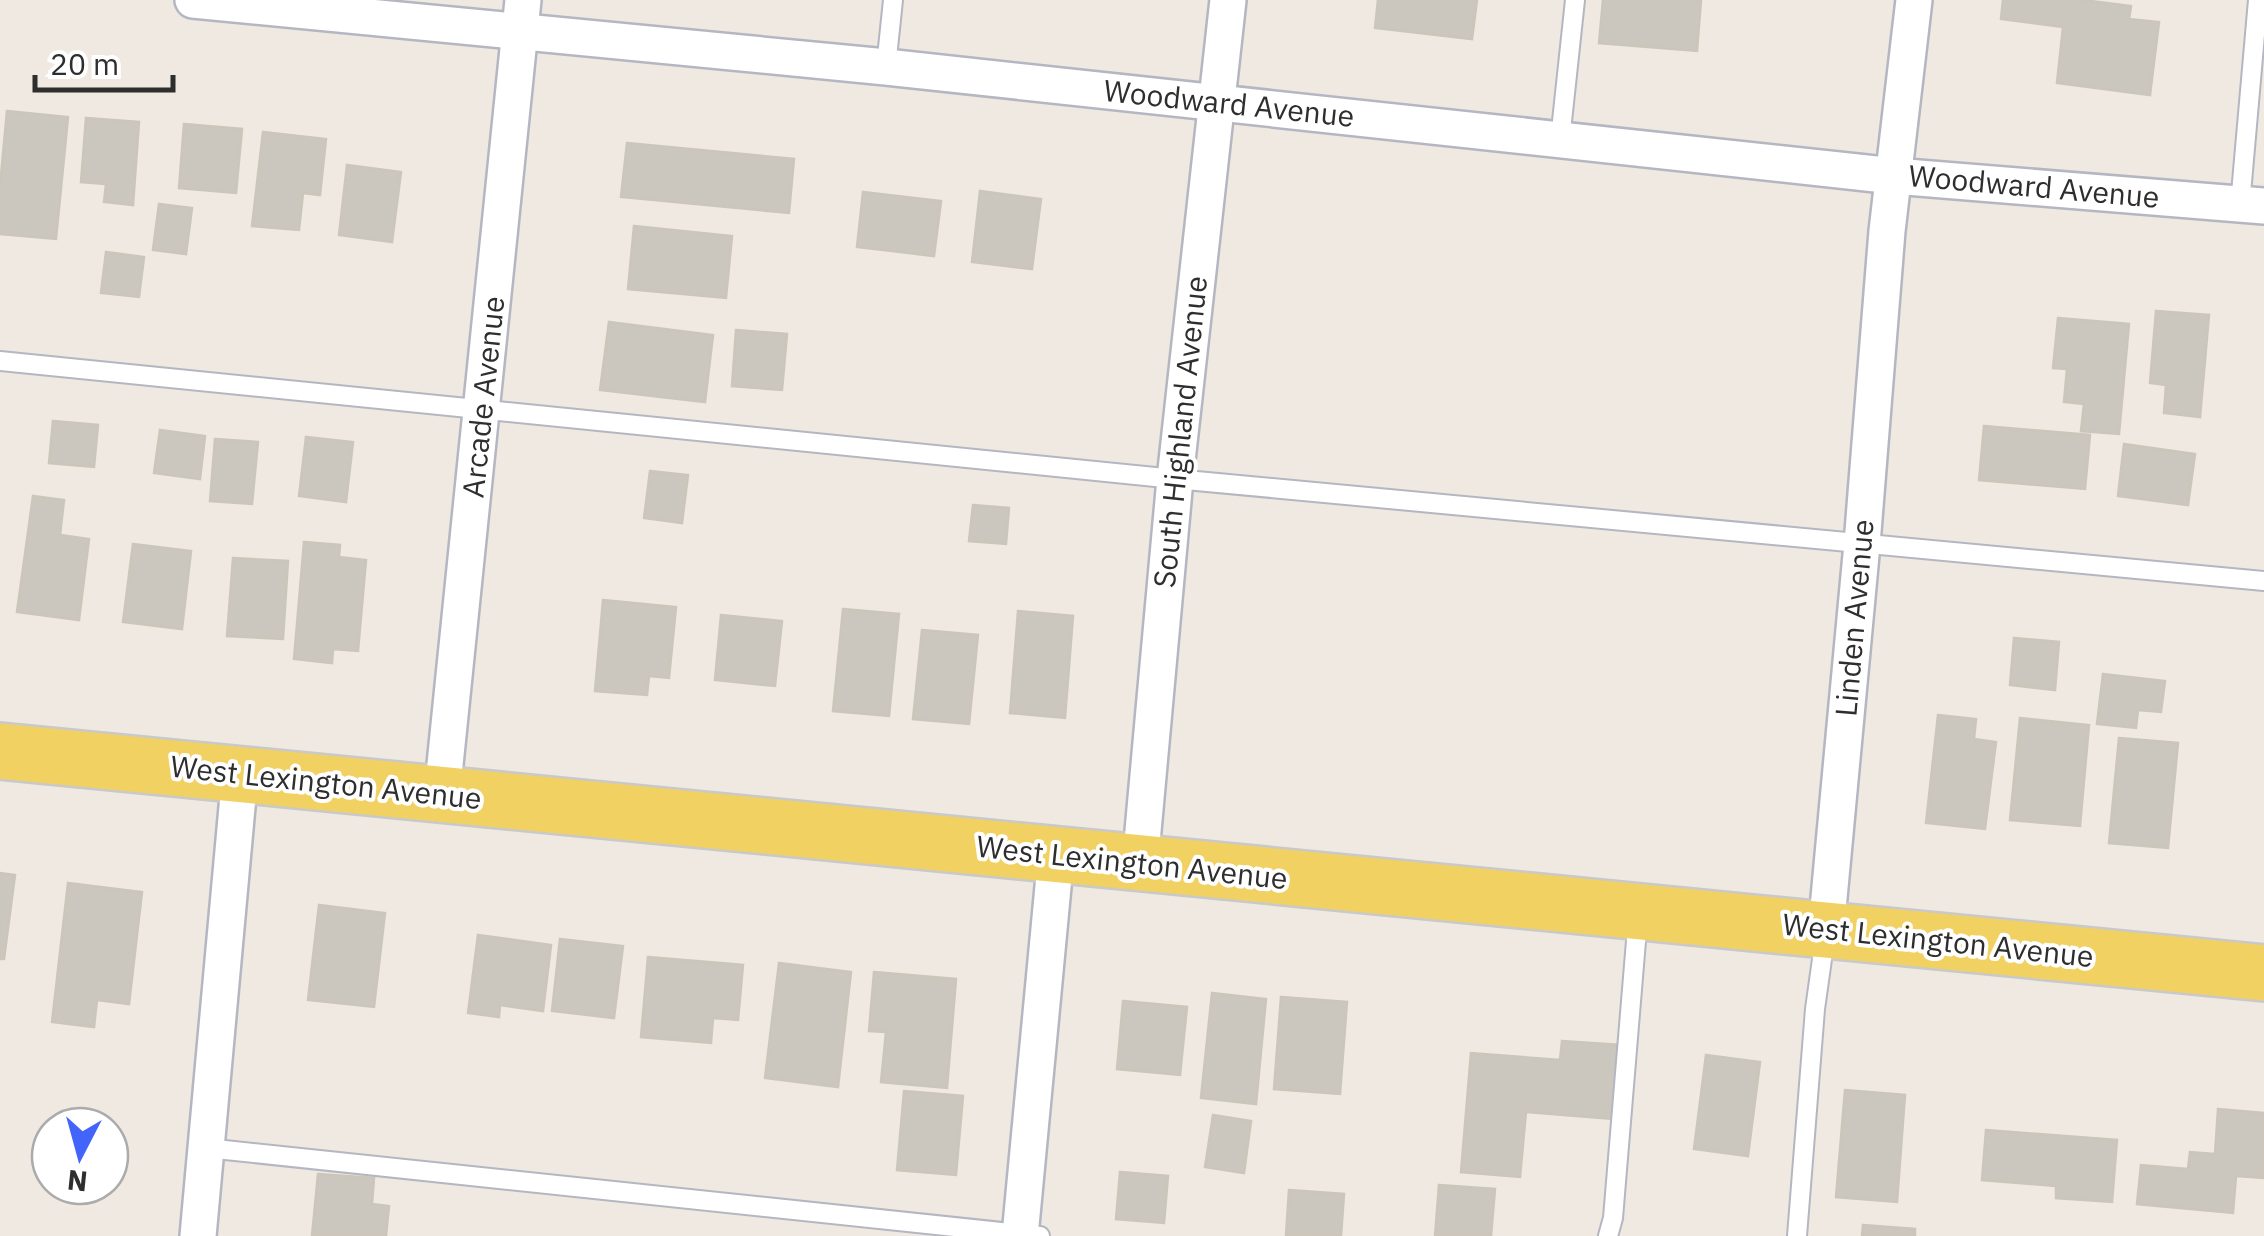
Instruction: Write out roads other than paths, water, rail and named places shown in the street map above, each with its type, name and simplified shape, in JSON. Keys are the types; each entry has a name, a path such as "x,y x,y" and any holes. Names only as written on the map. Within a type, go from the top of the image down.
{"main road":[{"name":"West Lexington Avenue","path":"0,750 2264,973"}],"street":[{"name":"Woodward Avenue","path":"193,0 521,16 886,67 1894,176 2252,205"},
{"name":"South Highland Avenue","path":"1140,864 1175,478 1228,0"},
{"name":"Linden Avenue","path":"1826,930 1886,231 1914,0"},
{"name":"Arcade Avenue","path":"442,794 521,16"},
{"path":"198,1236 240,774"},
{"path":"1026,1235 1056,855"}],"lane":[{"path":"886,67 892,0"},
{"path":"1560,140 1575,0"},
{"path":"2252,205 2258,0"},
{"path":"0,362 2264,581"},
{"path":"1608,1236 1613,1218 1639,912"},
{"name":"Linden Avenue","path":"1797,1236 1814,1009 1826,930"},
{"path":"206,1148 1026,1235"}]}
